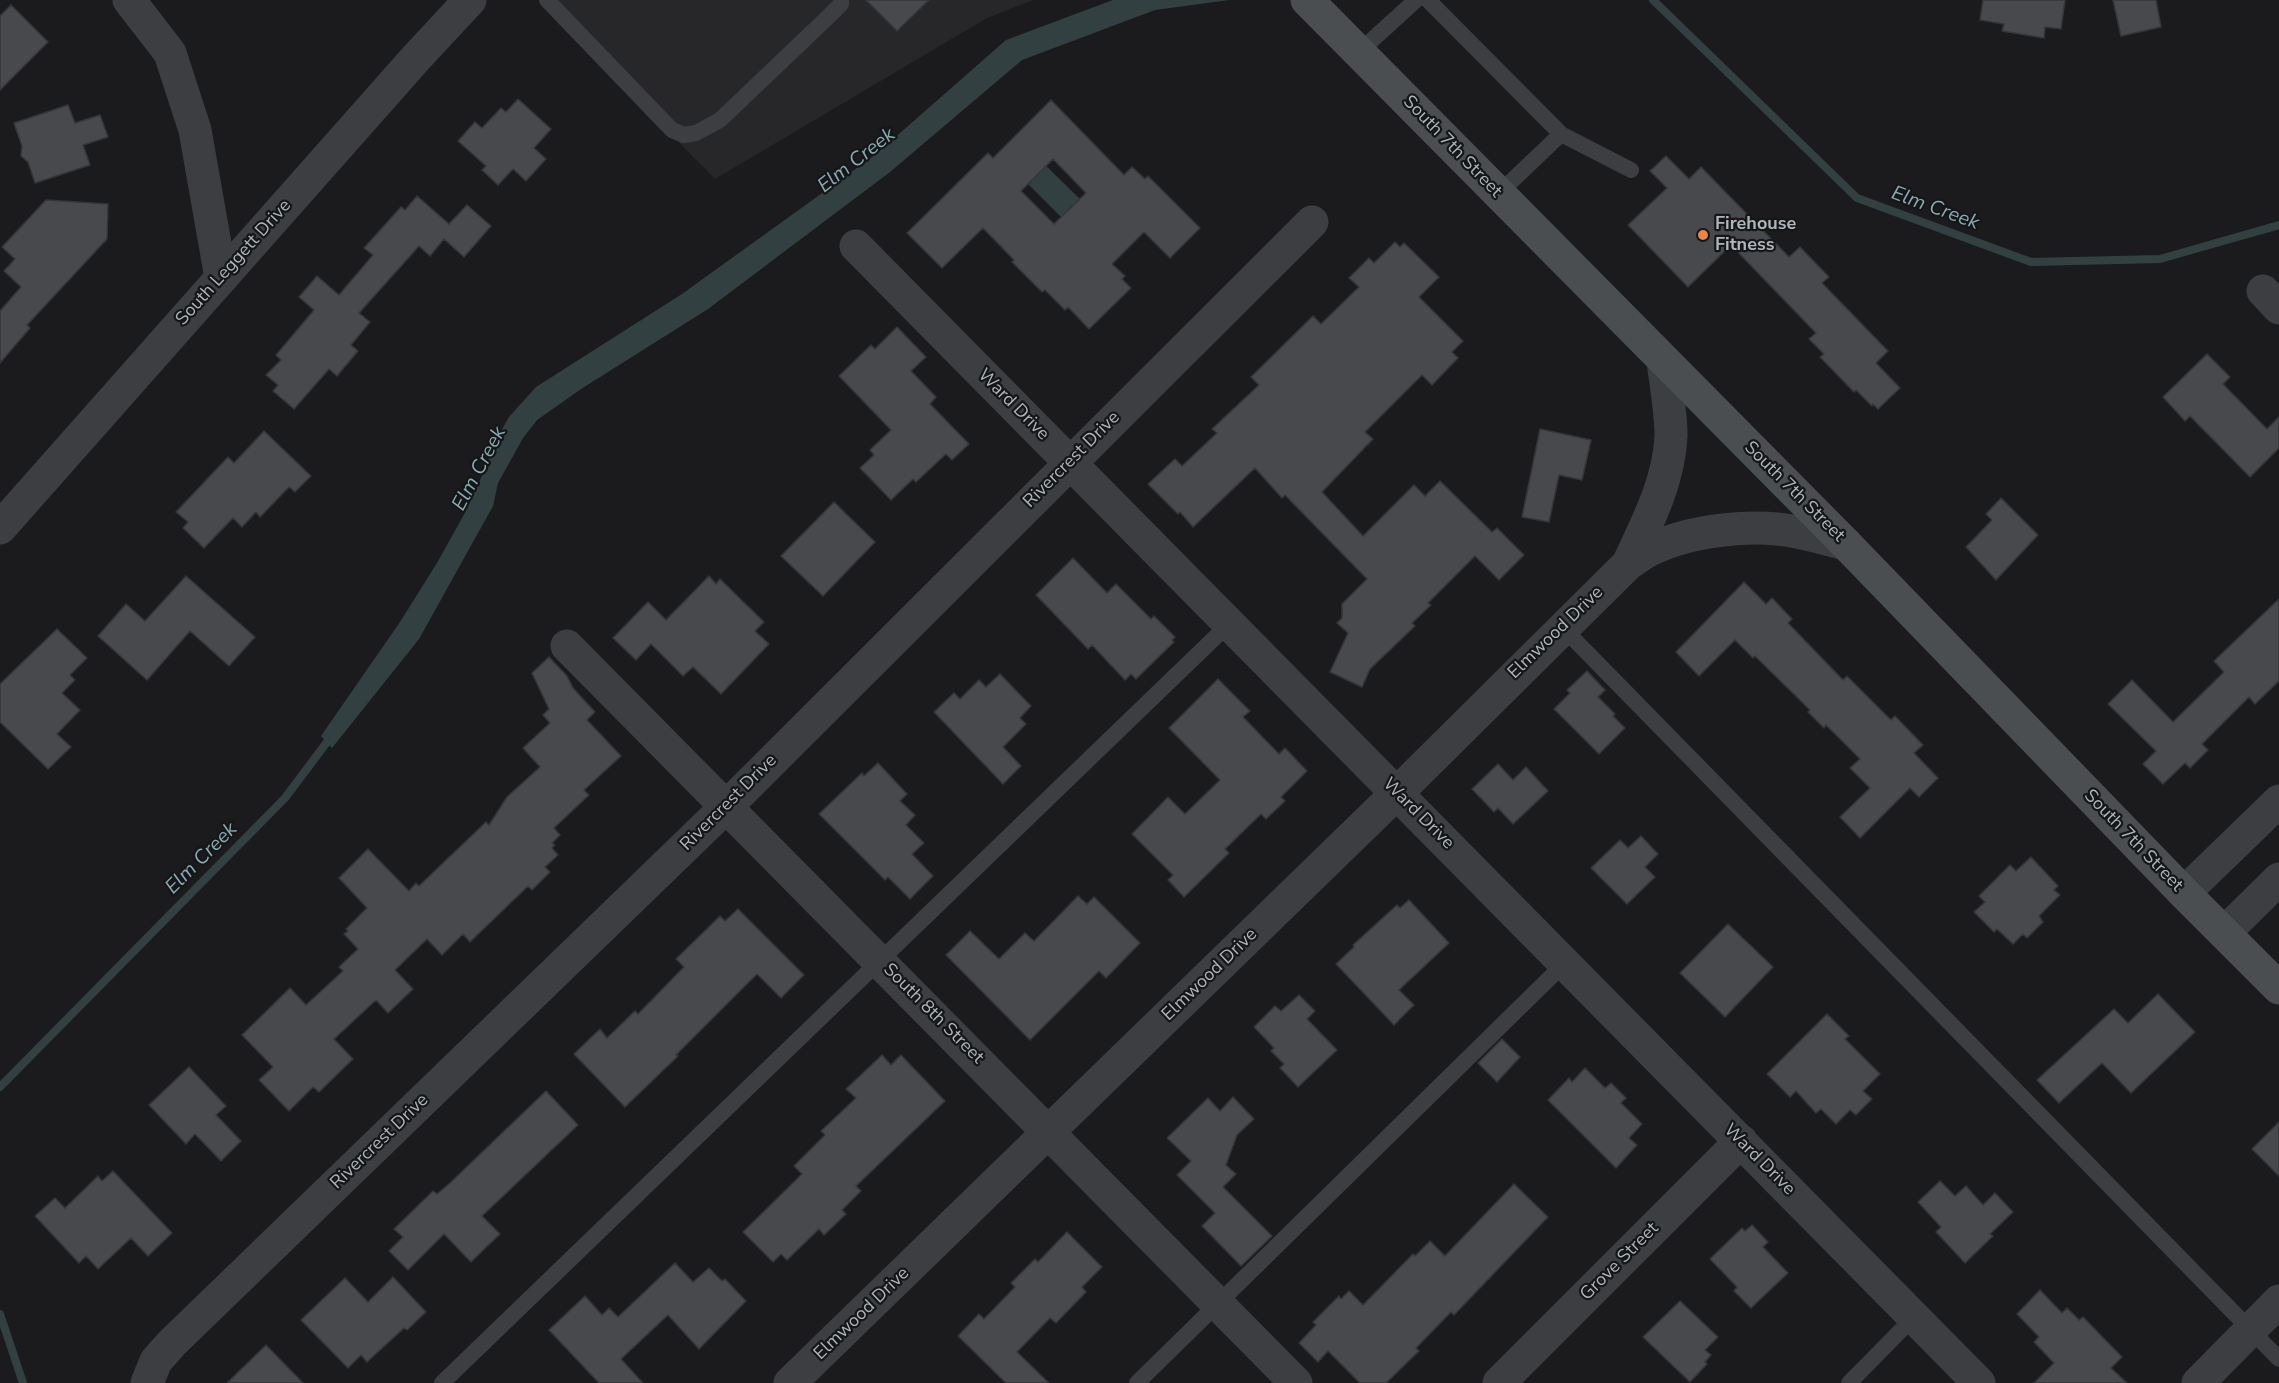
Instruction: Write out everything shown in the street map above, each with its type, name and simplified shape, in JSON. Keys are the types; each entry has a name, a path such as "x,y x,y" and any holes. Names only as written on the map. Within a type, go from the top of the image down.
{"main road":[{"name":"South 7th Street","path":"1310,4 1846,544 2279,988"}],"street":[{"path":"129,0 170,53 192,119 210,207 221,278"},
{"name":"South Leggett Drive","path":"0,528 470,0"},
{"name":"Rivercrest Drive","path":"147,1383 156,1361 172,1343 727,806 1312,222"},
{"name":"Ward Drive","path":"856,246 1980,1383"},
{"name":"Elmwood Drive","path":"1628,564 1654,508 1667,469 1671,436 1663,362"},
{"name":"Elmwood Drive","path":"790,1383 1628,564 1662,545 1725,530 1764,528 1796,531 1846,544"},
{"name":"South 8th Street","path":"567,646 1296,1383"},
{"path":"2184,893 2279,801"},
{"path":"2224,933 2279,879"},
{"name":"Grove Street","path":"1499,1383 1741,1141"},
{"path":"2198,1383 2279,1301"}],"lane":[{"path":"547,0 672,130 684,135 696,133 720,120 828,17 842,0"},
{"path":"1359,52 1416,0"},
{"path":"1428,0 1561,134 1632,170"},
{"path":"1498,194 1561,134"},
{"path":"442,1383 1230,624"},
{"path":"1562,627 2279,1359"},
{"path":"1137,1383 1565,963"},
{"path":"1849,1383 1914,1317"}],"shaded area":[{"path":"539,0 1033,0 987,18 715,179"},
{"path":"1113,0 1229,0 1155,10 1022,60 890,172 708,309 581,389 537,420 523,438 498,483 493,506 419,639 332,748 321,736 400,622 437,563 466,511 495,442 509,417 536,387 682,294 875,155 1006,40"},
{"path":"1040,160 1081,200 1063,219 1022,178"}],"building":[{"path":"866,0 929,0 897,31"},
{"path":"1983,0 2065,0 2061,29 2045,27 2044,38 2002,31 2004,24 1980,20"},
{"path":"2113,0 2156,0 2161,27 2121,36"},
{"path":"11,5 48,42 0,90 0,16"},
{"path":"518,99 551,129 534,148 546,159 526,181 513,169 498,185 482,170 486,166 458,141 475,122 482,128 501,108 506,112"},
{"path":"1051,100 1124,175 1132,167 1145,179 1148,176 1200,228 1170,258 1144,232 1112,264 1125,276 1122,279 1131,288 1089,329 1068,307 1065,310 1045,290 1042,292 983,228 942,268 907,233 988,153 993,158","holes":["1053,159 1086,193 1054,224 1021,191"]},
{"path":"68,105 75,123 100,115 108,137 83,145 90,165 35,183 28,162 21,156 22,146 14,123"},
{"name":"Firehouse Fitness","path":"1666,156 1689,179 1701,167 1789,257 1800,247 1829,277 1822,283 1888,351 1876,363 1900,388 1878,409 1856,390 1854,392 1820,357 1824,354 1809,339 1816,333 1731,245 1688,287 1628,225 1667,188 1650,171"},
{"path":"417,196 449,224 467,205 491,226 464,257 444,239 430,256 419,246 359,313 370,322 351,345 358,351 337,376 329,369 294,409 273,391 278,385 266,375 281,360 276,355 314,310 299,297 317,276 339,295 373,255 364,248 401,207 405,210"},
{"path":"46,200 108,204 107,239 27,325 30,328 0,363 0,311 21,287 4,271 15,259 2,247"},
{"path":"1395,242 1400,247 1404,243 1439,277 1419,297 1463,341 1452,352 1458,358 1432,385 1422,375 1365,432 1373,439 1322,492 1363,536 1414,485 1425,496 1440,481 1492,532 1497,528 1524,555 1499,580 1475,556 1428,603 1431,605 1412,623 1415,626 1370,669 1362,687 1330,672 1348,633 1337,623 1342,618 1342,604 1367,579 1285,495 1282,498 1255,468 1193,527 1180,512 1178,514 1148,484 1175,459 1182,466 1217,433 1212,429 1259,385 1251,377 1313,316 1321,324 1359,287 1349,278 1369,258 1374,263"},
{"path":"897,327 926,357 911,371 936,397 930,404 969,444 952,460 946,454 916,482 913,479 891,500 860,468 874,455 870,450 891,430 839,376 871,345 875,349"},
{"path":"2207,354 2230,377 2223,384 2267,429 2279,417 2279,448 2250,477 2190,416 2185,421 2163,397"},
{"path":"1540,429 1591,440 1582,480 1559,475 1549,522 1522,517"},
{"path":"264,431 311,476 295,492 289,487 260,517 256,512 242,527 233,518 204,548 183,528 188,522 176,512 228,457 234,463"},
{"path":"2001,498 2038,535 1996,580 1966,547 1992,520 1986,514"},
{"path":"834,502 875,542 823,596 781,556"},
{"path":"1073,558 1107,593 1116,584 1151,619 1154,616 1175,637 1172,640 1174,642 1136,679 1131,674 1125,680 1092,645 1088,649 1036,595"},
{"path":"186,576 255,637 229,666 190,631 147,680 98,636 126,604 145,621"},
{"path":"709,576 716,584 720,579 764,622 755,631 769,644 721,694 693,667 683,676 651,644 636,660 613,638 648,602 666,620"},
{"path":"1744,582 1766,604 1772,598 1792,619 1788,623 1843,680 1847,676 1891,720 1895,716 1923,745 1914,753 1938,778 1919,797 1910,788 1860,838 1840,817 1870,788 1850,768 1860,759 1826,725 1824,728 1808,712 1810,710 1755,656 1753,658 1735,640 1699,676 1676,652"},
{"path":"2279,599 2279,681 2255,704 2249,697 2202,744 2208,750 2190,768 2185,763 2163,784 2143,764 2156,751 2108,704 2132,680 2173,722 2224,672 2214,661"},
{"path":"57,629 87,658 70,675 75,680 62,693 80,710 57,734 71,747 48,769 0,722 0,684"},
{"path":"549,657 595,712 587,720 621,756 584,790 589,795 554,828 560,835 552,843 555,845 552,848 558,855 545,867 550,872 532,890 528,886 470,942 463,934 442,955 427,939 395,970 413,989 388,1013 376,1000 334,1039 353,1059 319,1092 313,1087 289,1111 259,1080 273,1067 242,1035 290,988 306,1005 343,971 339,967 358,949 344,934 348,931 346,929 367,908 339,878 368,849 409,891 416,883 419,886 486,822 489,825 507,797 540,767 523,748 550,723 543,715 549,709 532,673"},
{"path":"1587,671 1605,690 1598,697 1625,728 1599,754 1554,709 1570,693 1567,690"},
{"path":"1000,674 1031,706 1020,718 1026,724 1003,747 1021,766 1003,784 934,712 954,693 960,699 979,680 986,687"},
{"path":"1218,679 1250,711 1243,717 1279,754 1285,748 1307,771 1281,797 1285,801 1266,819 1261,814 1225,849 1229,853 1184,897 1168,880 1173,875 1132,834 1168,797 1185,814 1220,780 1169,728"},
{"path":"878,763 907,794 900,801 915,815 906,825 924,843 912,854 933,876 910,899 888,877 885,880 819,814 862,773 864,776"},
{"path":"1498,764 1513,780 1526,767 1548,791 1513,824 1498,808 1494,812 1472,789"},
{"path":"1641,836 1658,854 1645,867 1655,877 1627,904 1591,868 1620,840 1628,848"},
{"path":"2031,857 2058,886 2054,890 2060,895 2039,916 2043,922 2027,938 2023,934 2013,944 1997,929 1994,932 1974,912 1985,902 1979,896 2010,865 2016,871"},
{"path":"1078,896 1087,904 1094,897 1140,943 1106,978 1099,971 1030,1040 946,955 970,931 999,959 1025,933 1034,941"},
{"path":"1409,900 1449,943 1399,990 1414,1005 1394,1025 1336,964 1354,947 1353,945 1397,905 1400,908"},
{"path":"738,909 804,975 781,998 757,974 625,1107 574,1054 600,1029 607,1038 635,1011 638,1014 684,967 676,959 720,916 725,921"},
{"path":"1728,924 1773,967 1725,1017 1680,973"},
{"path":"2158,994 2195,1032 2131,1093 2102,1063 2059,1103 2037,1080 2114,1009 2128,1023"},
{"path":"1299,995 1315,1011 1307,1019 1337,1050 1298,1087 1280,1068 1284,1064 1271,1051 1274,1048 1254,1027 1275,1006 1281,1011"},
{"path":"1827,1014 1849,1036 1845,1039 1880,1074 1863,1091 1872,1099 1856,1115 1850,1110 1836,1124 1821,1109 1816,1113 1796,1091 1790,1097 1767,1074"},
{"path":"1502,1039 1520,1057 1497,1082 1478,1063"},
{"path":"882,1055 891,1065 901,1055 945,1101 856,1186 861,1191 842,1210 846,1214 824,1235 819,1229 787,1260 781,1254 773,1262 743,1232 802,1174 794,1166 825,1135 821,1131 856,1098 846,1089"},
{"path":"189,1067 226,1106 216,1115 241,1141 221,1161 195,1134 186,1144 149,1105"},
{"path":"1585,1068 1605,1088 1611,1083 1626,1098 1621,1103 1642,1124 1629,1138 1637,1145 1616,1168 1548,1100 1569,1078 1572,1082"},
{"path":"546,1091 578,1125 482,1216 500,1234 471,1262 444,1234 408,1270 389,1251 403,1237 394,1229 433,1191 437,1194 450,1183"},
{"path":"1233,1097 1254,1119 1237,1135 1226,1165 1236,1174 1223,1187 1272,1236 1241,1266 1202,1226 1215,1213 1177,1175 1191,1161 1167,1138 1208,1098 1220,1111"},
{"path":"2279,1122 2279,1176 2252,1149"},
{"path":"113,1171 172,1233 148,1256 131,1238 98,1269 86,1256 79,1263 35,1216 55,1198 65,1208 98,1176 102,1181"},
{"path":"1940,1181 1955,1196 1966,1186 1983,1205 1995,1193 2013,1212 1990,1234 1993,1236 1965,1263 1936,1232 1941,1227 1918,1202"},
{"path":"1514,1184 1548,1217 1454,1315 1451,1312 1416,1348 1419,1351 1386,1383 1360,1383 1328,1351 1318,1362 1299,1343 1316,1325 1313,1322 1339,1296 1341,1299 1349,1291 1363,1305 1413,1254 1415,1256 1430,1241 1445,1256"},
{"path":"1752,1225 1768,1242 1763,1247 1788,1273 1751,1308 1734,1291 1737,1287 1710,1259 1742,1228 1745,1231"},
{"path":"1067,1232 1102,1267 1082,1287 1086,1292 1056,1323 1050,1318 1017,1352 1049,1383 1006,1383 958,1336 979,1314 984,1319 1015,1287 1011,1283 1035,1259 1038,1262"},
{"path":"675,1263 693,1282 709,1268 722,1281 725,1279 746,1301 699,1349 668,1315 621,1359 643,1383 599,1383 549,1330 585,1296 602,1315 609,1308 618,1317"},
{"path":"393,1277 426,1312 407,1330 404,1328 367,1362 361,1355 348,1368 301,1320 345,1278 368,1302"},
{"path":"2040,1290 2062,1313 2067,1308 2079,1320 2083,1317 2122,1357 2111,1368 2127,1383 2034,1383 2054,1363 2034,1342 2039,1337 2017,1314"},
{"path":"1680,1301 1718,1337 1705,1350 1711,1355 1705,1362 1707,1364 1690,1382 1643,1337"},
{"path":"266,1345 303,1383 227,1383"}],"waterway":[{"name":"Elm Creek","path":"1653,0 1857,198 2031,262 2160,259 2279,225"},
{"name":"Elm Creek","path":"0,1087 285,798 333,734"},
{"name":"Elm Creek","path":"0,1314 23,1383"}],"place":[{"name":"Firehouse Fitness","path":"1703,235"}]}
